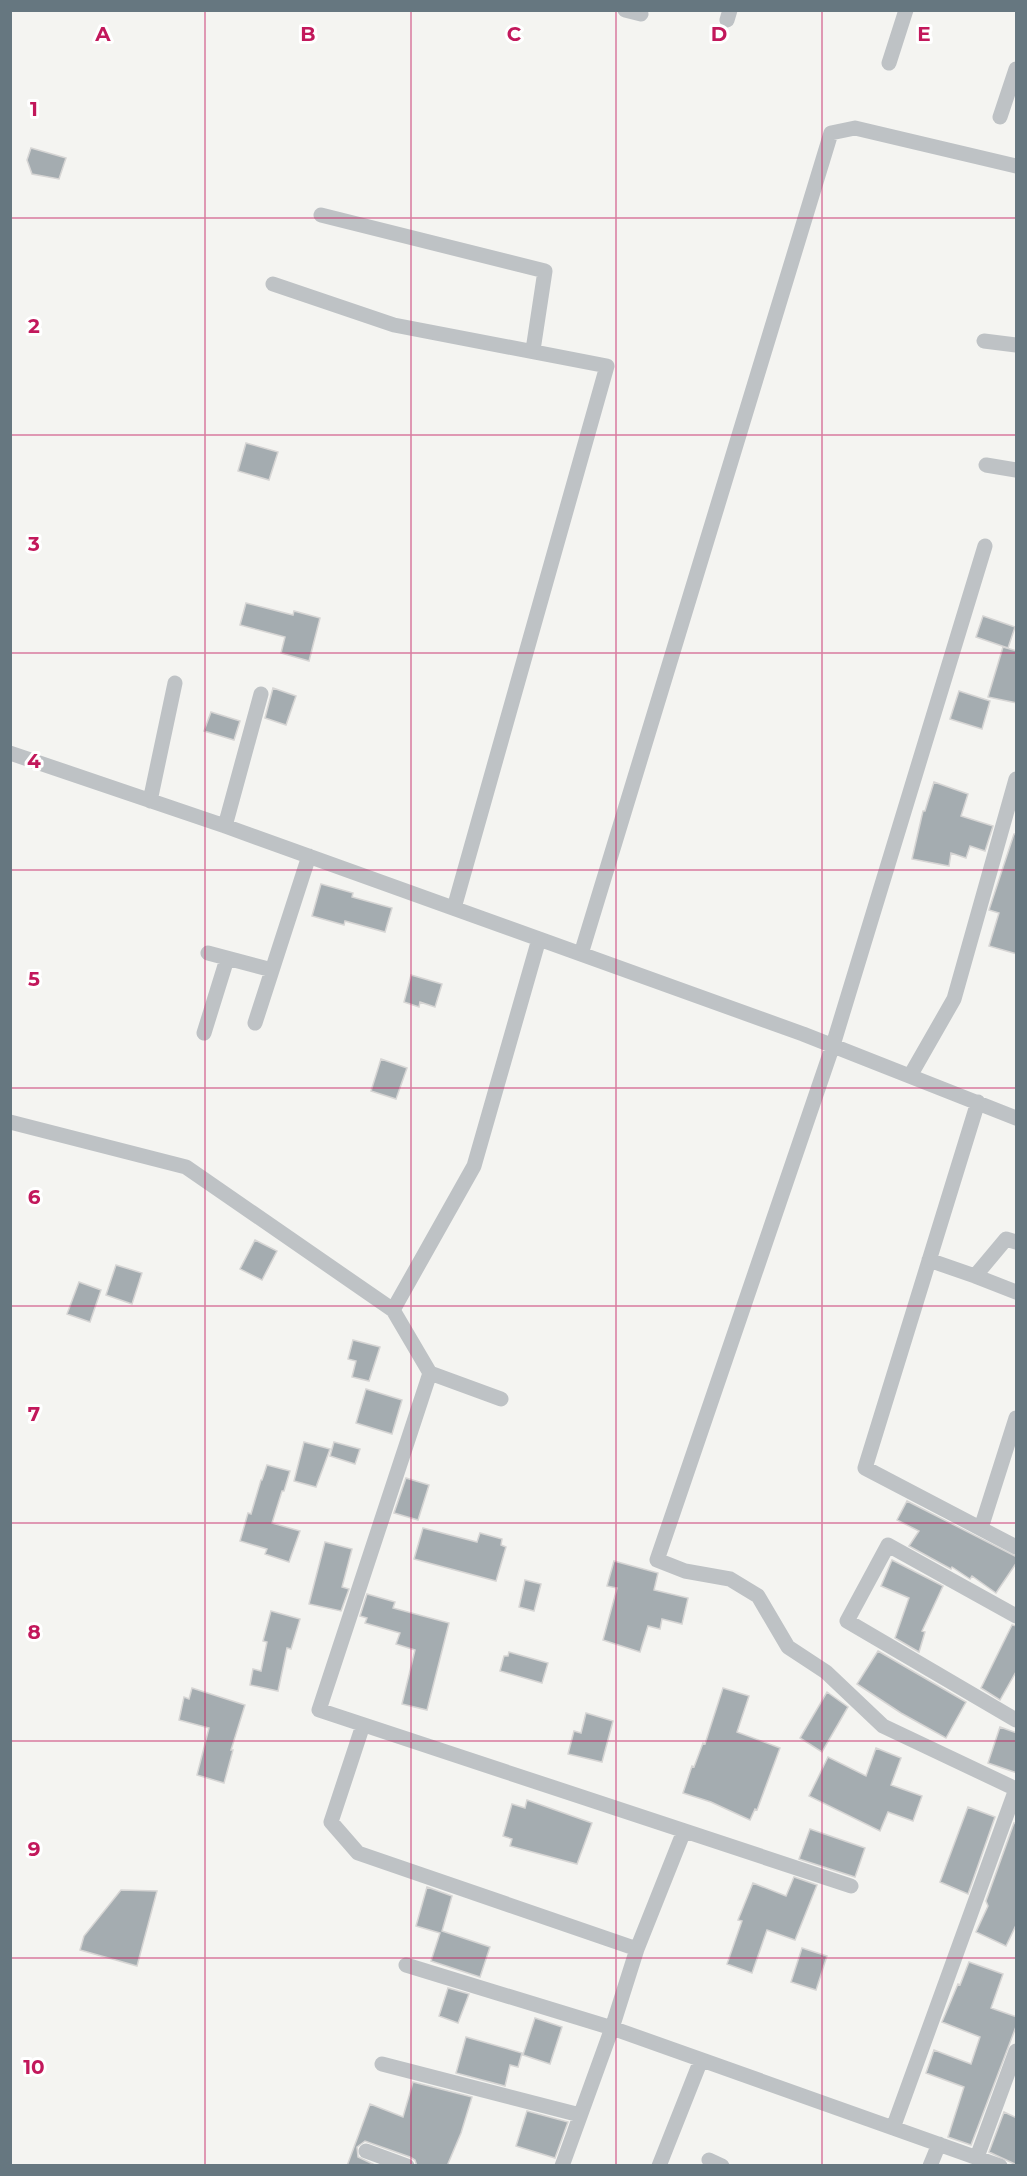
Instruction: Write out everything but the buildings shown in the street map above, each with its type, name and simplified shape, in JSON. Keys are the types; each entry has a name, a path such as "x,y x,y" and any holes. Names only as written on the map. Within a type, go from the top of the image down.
{"street":[{"path":"625,10 641,14"},
{"path":"889,63 906,10"},
{"path":"1000,117 1017,69"},
{"path":"581,954 831,133 855,128 1017,166"},
{"path":"321,215 545,271 533,350"},
{"path":"273,284 394,325 607,366 454,908"},
{"path":"984,341 1017,345"},
{"path":"986,465 1017,470"},
{"path":"893,2128 1017,1789 883,1726 826,1672 788,1647 758,1596 730,1579 685,1571 657,1560 833,1046 985,546"},
{"path":"150,801 175,683"},
{"path":"225,826 261,694"},
{"path":"10,753 225,826 581,954 833,1046 1017,1118"},
{"path":"910,1076 954,999 1017,778"},
{"path":"255,1023 309,856"},
{"path":"393,1310 474,1166 539,939"},
{"path":"208,953 272,970"},
{"path":"204,1034 227,958"},
{"path":"978,1102 865,1468 1017,1547"},
{"path":"10,1122 186,1167 393,1310 430,1373 501,1399"},
{"path":"975,1276 1006,1239 1017,1242"},
{"path":"929,1260 1017,1292"},
{"path":"430,1373 319,1710 851,1886"},
{"path":"981,1528 1016,1419"},
{"path":"1017,1616 888,1545 847,1621 1017,1720"},
{"path":"363,1725 331,1822 358,1853 637,1949"},
{"path":"562,2166 612,2028 637,1949 684,1831"},
{"path":"406,1965 612,2028 1000,2166"},
{"path":"977,2157 1017,2051"},
{"path":"658,2166 701,2060"},
{"path":"382,2064 580,2115"},
{"path":"930,2166 939,2144"},
{"path":"366,2151 407,2166"}]}
